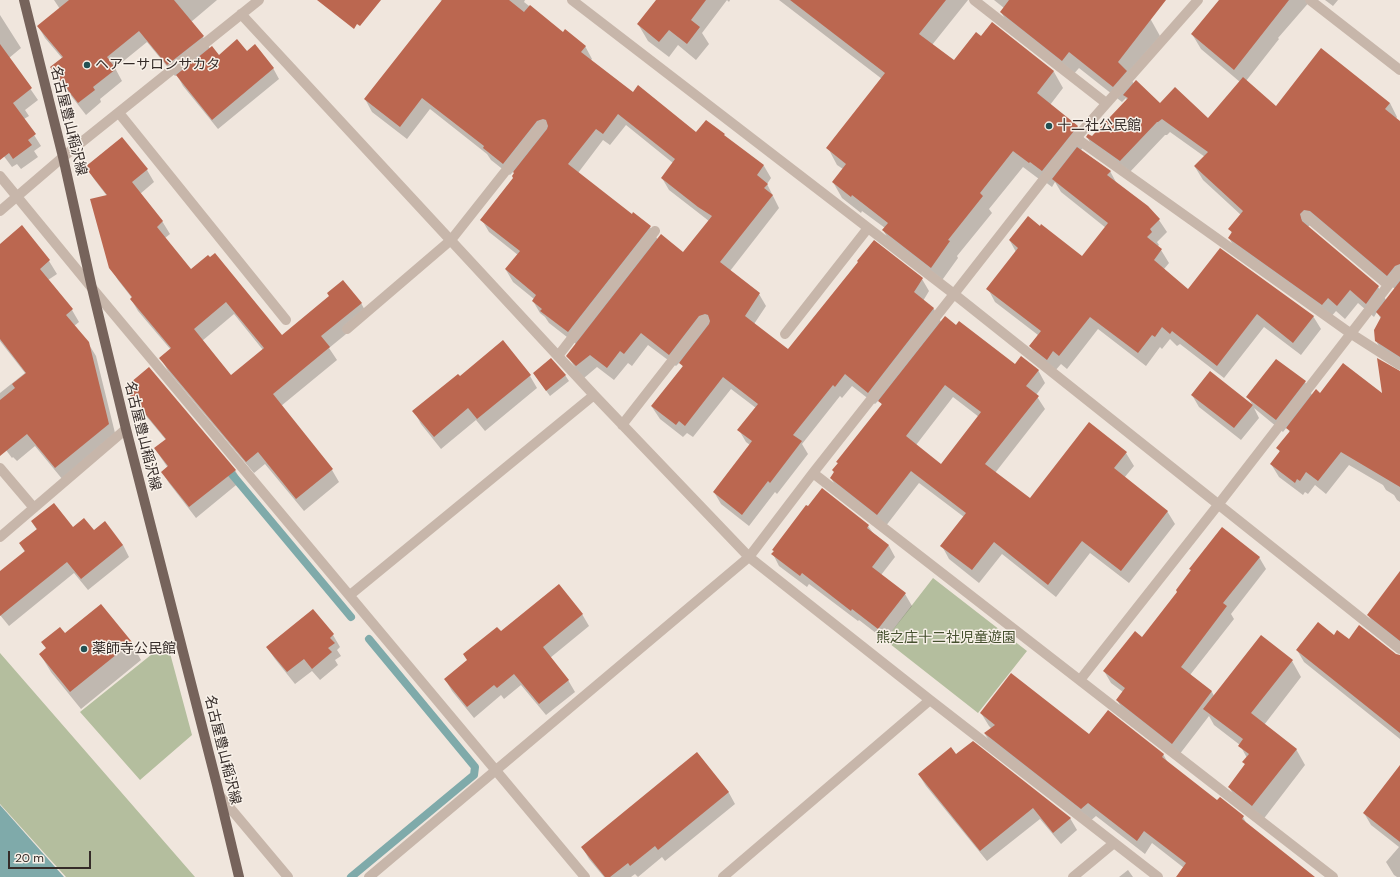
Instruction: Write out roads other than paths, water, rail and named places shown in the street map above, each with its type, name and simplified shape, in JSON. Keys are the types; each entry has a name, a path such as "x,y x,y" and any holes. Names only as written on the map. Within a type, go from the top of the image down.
{"main road":[{"name":"名古屋豊山稲沢線","path":"24,0 63,157 92,288 126,429 220,796 239,877"}],"street":[{"path":"0,210 63,157 120,113 259,0"},
{"path":"572,0 954,294 1400,649"},
{"path":"974,0 1106,103"},
{"path":"369,877 749,557 813,473 1076,138 1198,0"},
{"path":"1310,0 1400,70"},
{"path":"241,14 622,425 749,557 1158,877"},
{"path":"120,113 286,320"},
{"path":"347,329 451,240 542,125"},
{"path":"1076,138 1350,334 1400,365"},
{"path":"0,176 585,877"},
{"path":"1306,216 1388,285"},
{"path":"785,334 868,228"},
{"path":"558,356 655,231"},
{"path":"1080,680 1400,270"},
{"path":"622,425 704,320"},
{"path":"350,595 594,395"},
{"path":"0,537 126,429"},
{"path":"0,468 34,508"},
{"path":"813,473 1334,877"},
{"path":"723,877 930,700"},
{"path":"220,796 288,877"},
{"path":"1073,877 1114,843"}],"water":[{"path":"0,805 64,877 0,877"}],"waterway":[{"path":"225,466 351,617"},
{"path":"351,877 474,775 475,767 369,639"}],"place":[{"name":"ヘアーサロンサカタ","path":"87,65"},
{"name":"十二社公民館","path":"1049,126"},
{"name":"薬師寺公民館","path":"84,649"}],"park label":[{"name":"熊之庄十二社児童遊園","path":"946,638"}]}
